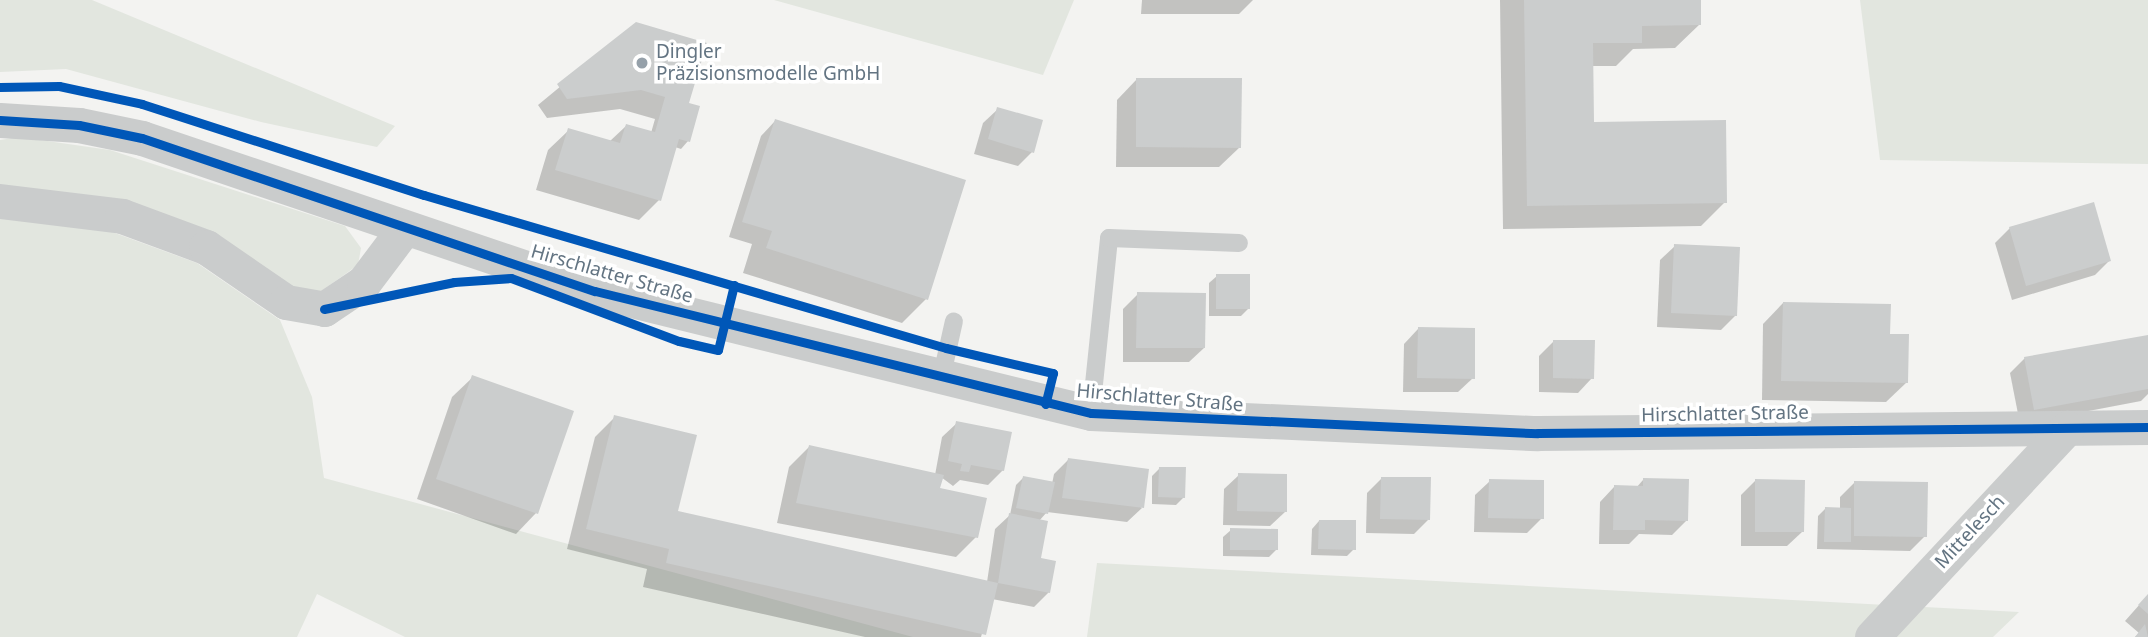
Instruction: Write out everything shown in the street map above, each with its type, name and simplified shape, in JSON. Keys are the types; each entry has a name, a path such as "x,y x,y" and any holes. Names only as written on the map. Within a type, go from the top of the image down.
{"street":[{"name":"Hirschlatter Straße","path":"0,120 79,125 142,138 404,229 595,291 941,379 1091,413 1538,433 2148,427"},
{"path":"0,201 122,216 206,247 286,302 324,309 364,282 404,229"},
{"name":"Mittelesch","path":"1872,637 2067,428"}],"lane":[{"path":"1091,413 1109,238 1239,243"},
{"path":"941,379 954,321"}],"shaded area":[{"path":"0,0 92,0 395,126 377,147 261,122 66,69 0,72"},
{"path":"774,0 1074,0 1043,75"},
{"path":"1860,0 2148,0 2148,164 1880,160"},
{"path":"19,137 110,150 345,226 361,248 358,265 320,292 291,287 0,185 0,140"},
{"path":"0,215 104,229 197,263 280,320 312,397 324,478 913,637 405,637 317,594 297,637 0,637"},
{"path":"1097,563 2019,612 1993,637 1087,637"}],"building":[{"path":"1524,0 1701,0 1701,25 1642,26 1642,43 1593,43 1594,122 1726,120 1727,203 1527,206"},
{"path":"636,22 707,43 689,103 700,106 690,142 679,139 661,201 555,170 568,128 620,143 626,124 655,132 665,97 641,90 567,99 557,84"},
{"path":"1136,78 1242,78 1241,148 1136,147"},
{"path":"997,107 1043,120 1034,153 988,139"},
{"path":"775,119 966,180 928,300 766,248 772,231 742,222"},
{"path":"2094,202 2111,261 2026,286 2009,227"},
{"path":"1674,244 1740,247 1737,316 1671,313"},
{"path":"1216,274 1250,274 1250,309 1216,309"},
{"path":"1137,292 1206,293 1205,348 1136,348"},
{"path":"1783,302 1891,304 1890,334 1909,334 1908,383 1781,381"},
{"path":"1418,327 1475,328 1475,379 1417,378"},
{"path":"2148,335 2148,389 2034,410 2024,357"},
{"path":"1553,340 1595,340 1594,379 1553,378"},
{"path":"472,375 574,411 538,514 436,479"},
{"path":"614,415 697,435 678,511 998,583 986,635 666,563 669,549 586,529"},
{"path":"956,421 1012,432 1004,471 971,465 969,472 960,471 962,464 948,461"},
{"path":"809,445 944,475 940,488 987,498 978,538 796,503"},
{"path":"1068,458 1149,469 1144,508 1062,498"},
{"path":"1159,467 1186,467 1185,498 1158,497"},
{"path":"1238,473 1287,474 1287,512 1237,511"},
{"path":"1023,476 1055,482 1048,514 1016,508"},
{"path":"1381,477 1431,477 1430,520 1380,519"},
{"path":"1643,478 1689,479 1688,521 1645,520 1645,530 1613,530 1614,485 1643,486"},
{"path":"1489,479 1544,480 1544,519 1488,518"},
{"path":"1755,479 1805,480 1804,532 1755,532"},
{"path":"1854,481 1928,482 1927,537 1854,536"},
{"path":"1825,507 1851,508 1851,542 1824,542"},
{"path":"1009,513 1048,521 1041,558 1056,561 1050,593 998,583"},
{"path":"1319,520 1356,520 1356,550 1318,549"},
{"path":"1230,528 1278,529 1278,550 1230,550"},
{"path":"2148,594 2148,614 2138,605"},
{"path":"2145,624 2148,637 2135,637"}],"cycle path":[{"path":"0,87 59,86 142,104 424,195 946,348 1053,373 1045,404"},
{"path":"0,120 79,125 142,138 595,291 1091,413 1538,433 2148,427"},
{"path":"324,309 454,282 511,278 679,341 718,350 734,285"}],"place":[{"name":"Dingler Präzisionsmodelle GmbH","path":"642,63"}]}
